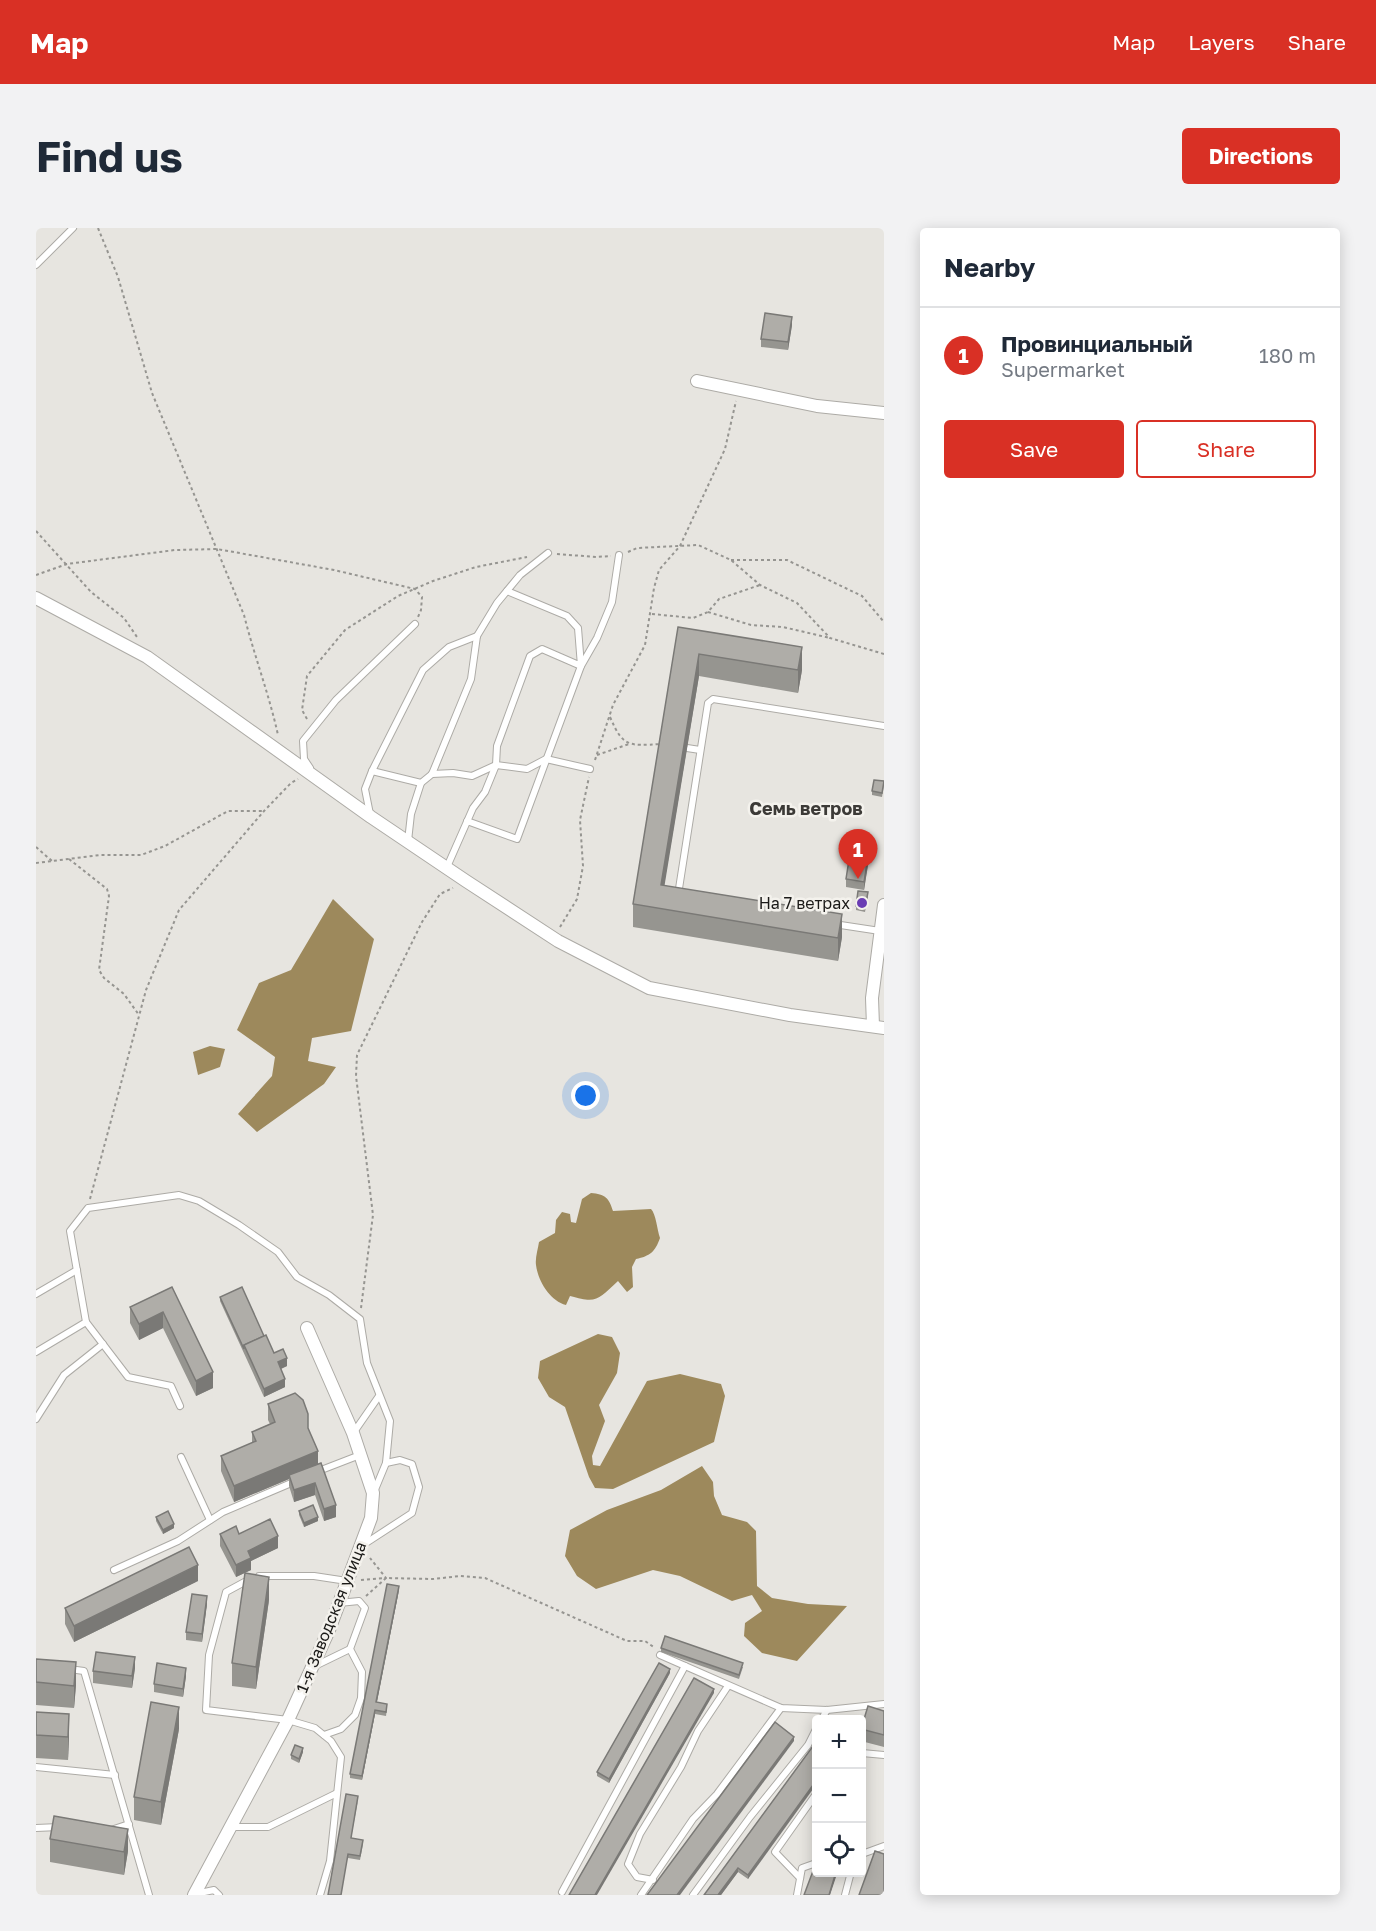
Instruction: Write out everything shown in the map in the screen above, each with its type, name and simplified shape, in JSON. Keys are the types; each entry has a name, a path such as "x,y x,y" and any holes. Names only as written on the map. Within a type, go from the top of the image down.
{"street":[{"path":"697,381 817,406 884,413"},
{"path":"36,598 147,657 371,817 466,881 558,941 649,988 790,1015 878,1027 872,998 884,906"},
{"name":"1-я Заводская улица","path":"194,1895 288,1720 339,1603 371,1518 373,1493 353,1433 307,1328"}],"lane":[{"path":"36,265 73,228"},
{"path":"408,842 411,814 421,783 432,774 471,679 477,636 497,603 520,575 548,553"},
{"path":"467,821 517,839 581,666 597,638 612,602 619,555"},
{"path":"507,591 567,616 578,628 581,666"},
{"path":"315,777 304,759 303,741 336,700 415,624"},
{"path":"371,817 365,789 423,670 449,647 477,636"},
{"path":"447,868 473,808 485,792 496,765 497,746 530,656 542,649 581,666"},
{"path":"680,898 677,894 708,703 713,699 884,726"},
{"path":"687,747 700,750"},
{"path":"432,774 453,773 472,776 496,765 527,769 546,759 590,769"},
{"path":"372,771 421,783"},
{"path":"821,921 882,931"},
{"path":"180,1406 171,1386 128,1377 86,1322 70,1231 88,1208 179,1195 199,1200 278,1252 297,1277 329,1295 360,1319 367,1363 390,1421 386,1463 373,1493"},
{"path":"36,1294 77,1270"},
{"path":"36,1352 86,1322"},
{"path":"36,1419 64,1375 103,1344"},
{"path":"353,1433 379,1396"},
{"path":"314,1473 360,1455"},
{"path":"181,1456 210,1520"},
{"path":"360,1546 412,1513 419,1487 412,1464 400,1460 386,1463"},
{"path":"114,1570 178,1541 223,1512 303,1477"},
{"path":"320,1895 330,1862 340,1757 331,1741 315,1728 288,1720 206,1710 209,1655 226,1592 255,1576 314,1576 347,1581"},
{"path":"312,1668 350,1649 365,1608 359,1601 339,1603"},
{"path":"324,1735 341,1729 355,1715 361,1698 362,1672 350,1649"},
{"path":"660,1655 781,1708 827,1710 884,1704"},
{"path":"562,1892 685,1666"},
{"path":"65,1669 84,1671 149,1895"},
{"path":"652,1880 637,1877 628,1864 640,1834 681,1767 698,1731 728,1686"},
{"path":"641,1895 693,1819 717,1794 781,1708"},
{"path":"824,1715 827,1710"},
{"path":"693,1895 812,1737"},
{"path":"866,1753 884,1755"},
{"path":"36,1767 115,1775"},
{"path":"231,1827 268,1827 337,1793"},
{"path":"800,1878 775,1852 812,1800"},
{"path":"107,1831 129,1824"},
{"path":"36,1828 71,1826"},
{"path":"866,1852 884,1846"},
{"path":"797,1895 802,1868 812,1864"},
{"path":"845,1895 850,1877"},
{"path":"194,1895 214,1890 219,1895"}],"path":[{"path":"98,228 118,277 152,393 244,615 268,693 282,753"},
{"path":"558,941 560,924 577,899 583,866 580,820 590,769 597,755 613,705 645,645 659,570 680,546 724,449 739,390"},
{"path":"36,531 91,592 123,618 143,645 147,657"},
{"path":"548,553 596,557 619,555 636,548 698,545 731,560 760,585 797,603 830,638"},
{"path":"36,575 67,564 176,550 217,549 334,570 414,589 422,597 422,610 415,624"},
{"path":"313,729 302,710 307,676 345,630 398,596 414,589 476,567 527,557"},
{"path":"731,560 787,560 862,596 884,622"},
{"path":"651,614 693,618 708,612 719,599 760,585"},
{"path":"708,612 751,625 783,627 830,638 884,654"},
{"path":"610,717 618,736 629,744"},
{"path":"597,755 629,744 663,744"},
{"path":"88,1208 146,990 179,910 291,783 301,777 315,777"},
{"path":"36,862 100,855 141,855 165,846 228,811 264,811"},
{"path":"36,847 52,861"},
{"path":"69,859 107,889 109,896 99,970 104,978 124,994 139,1015"},
{"path":"360,1319 373,1215 356,1076 357,1055 422,922 441,894 466,881"},
{"path":"360,1546 386,1578"},
{"path":"347,1581 386,1578 433,1579 460,1576 485,1578 627,1641 645,1641 652,1644 660,1655"},
{"path":"359,1601 386,1578"}],"shaded area":[{"path":"333,899 374,939 351,1031 312,1038 308,1061 336,1067 324,1084 257,1132 238,1114 272,1076 275,1057 237,1030 259,983 291,970"},
{"path":"210,1046 225,1049 220,1067 198,1075 193,1052"},
{"path":"591,1193 600,1194 606,1198 613,1211 651,1209 660,1238 651,1253 636,1259 632,1267 633,1287 627,1292 618,1281 597,1298 586,1300 570,1296 566,1305 550,1295 539,1277 536,1256 539,1242 555,1233 556,1220 562,1212 570,1214 571,1222 576,1223 582,1199"},
{"path":"598,1334 612,1337 620,1353 617,1373 599,1405 605,1421 592,1456 593,1465 600,1466 647,1381 680,1374 721,1384 725,1396 714,1442 613,1489 595,1488 589,1477 565,1407 549,1397 538,1378 540,1361"},
{"path":"702,1466 713,1482 714,1496 722,1515 747,1522 756,1531 757,1586 772,1598 808,1604 847,1606 797,1661 762,1653 744,1636 745,1623 762,1611 752,1595 732,1601 680,1576 653,1570 596,1589 577,1576 565,1556 570,1530 607,1510 661,1490"}],"building":[{"path":"765,313 792,317 788,342 761,339"},
{"path":"678,627 802,647 798,670 699,654 661,885 842,914 838,938 633,904"},
{"path":"874,780 884,781 882,793 872,791"},
{"path":"852,841 870,844 864,882 846,879"},
{"name":"На 7 ветрах","path":"858,891 868,892 865,908 856,906"},
{"path":"172,1287 213,1372 196,1381 163,1312 139,1324 130,1307"},
{"path":"242,1287 264,1336 244,1345 244,1349 220,1297"},
{"path":"266,1335 274,1353 283,1349 287,1358 278,1362 285,1379 264,1389 244,1345"},
{"path":"295,1393 303,1400 308,1414 308,1428 318,1451 234,1486 221,1456 256,1441 252,1432 275,1422 268,1404"},
{"path":"321,1463 336,1505 324,1509 315,1483 294,1490 289,1475"},
{"path":"313,1505 318,1517 304,1523 299,1511"},
{"path":"168,1511 174,1524 163,1530 156,1517"},
{"path":"270,1519 278,1536 248,1551 251,1558 236,1565 220,1534 236,1526 239,1534"},
{"path":"189,1547 198,1565 74,1626 65,1608"},
{"path":"245,1573 269,1577 256,1667 232,1663"},
{"path":"387,1584 399,1586 376,1702 387,1704 386,1712 375,1710 362,1776 350,1774"},
{"path":"192,1594 207,1596 202,1634 186,1632"},
{"path":"665,1636 743,1663 739,1675 661,1648"},
{"path":"96,1652 135,1657 132,1676 93,1671"},
{"path":"36,1659 76,1662 74,1686 36,1682"},
{"path":"157,1663 186,1668 183,1689 154,1684"},
{"path":"659,1663 670,1669 609,1779 597,1772"},
{"path":"694,1678 714,1689 595,1895 569,1895"},
{"path":"151,1702 179,1707 161,1802 134,1797"},
{"path":"868,1706 884,1711 884,1735 866,1730 865,1715"},
{"path":"36,1712 69,1714 68,1737 36,1735"},
{"path":"775,1722 794,1737 677,1895 647,1895"},
{"path":"295,1745 303,1748 299,1759 291,1755"},
{"path":"812,1747 812,1787 748,1875 738,1868 718,1895 704,1895"},
{"path":"346,1794 358,1796 351,1838 363,1840 360,1856 348,1854 341,1895 328,1895"},
{"path":"54,1816 128,1829 124,1852 50,1839"},
{"path":"875,1851 884,1854 883,1895 859,1895"},
{"path":"812,1874 812,1877 834,1877 829,1895 804,1895"}],"place":[{"name":"Провинциальный","path":"858,879"},
{"name":"На 7 ветрах","path":"862,903"}],"district":[{"name":"Семь ветров","path":"806,809"}]}
